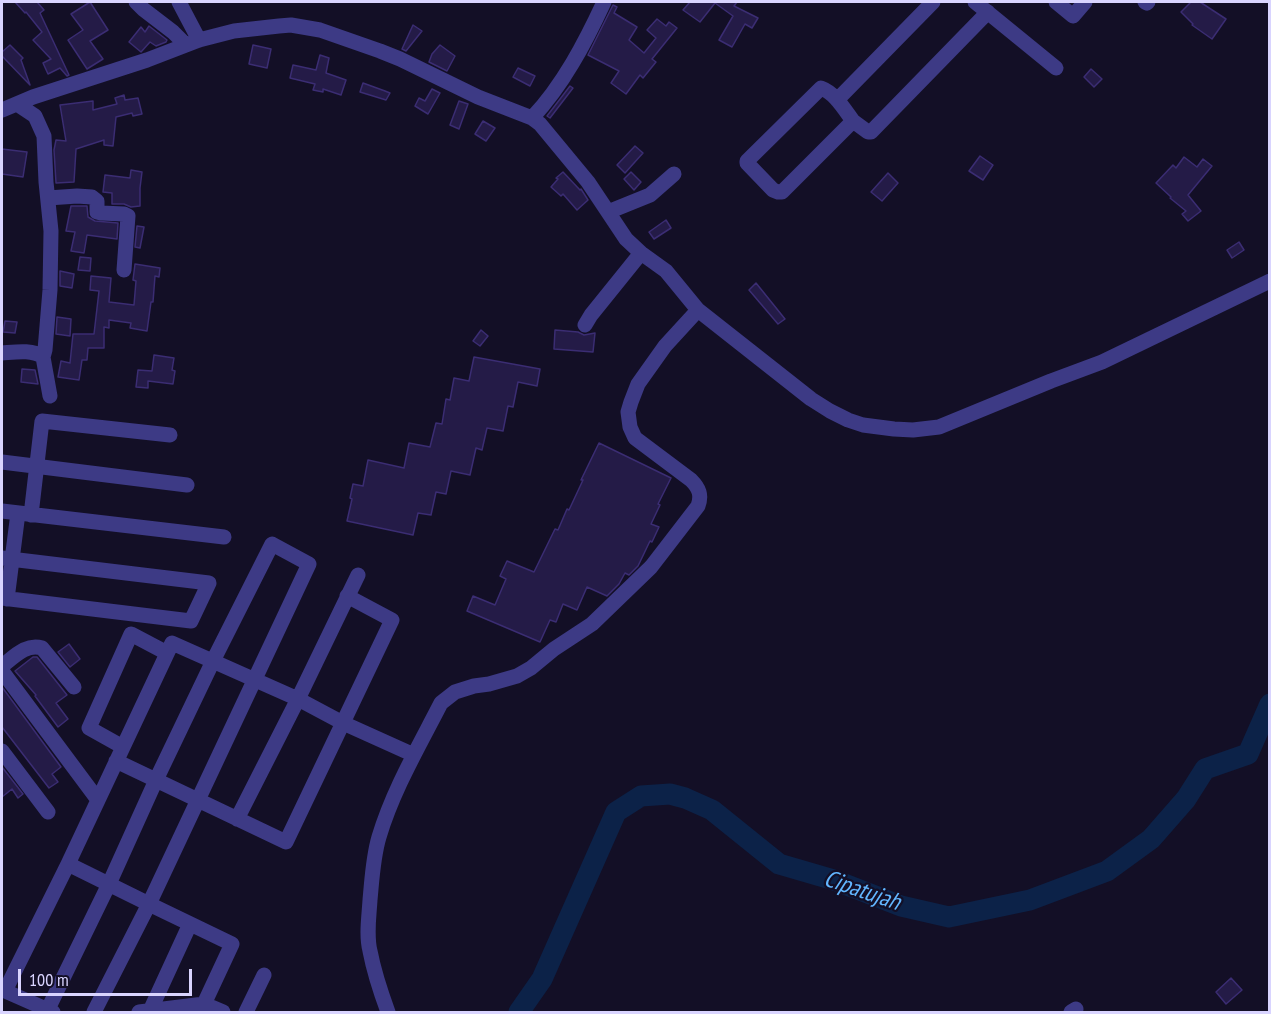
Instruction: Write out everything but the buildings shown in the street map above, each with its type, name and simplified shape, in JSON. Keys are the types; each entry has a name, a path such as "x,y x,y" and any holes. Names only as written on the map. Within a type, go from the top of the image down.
{"street":[{"path":"136,2 172,32 192,43"},
{"path":"178,2 192,43"},
{"path":"532,118 546,103 572,64 604,2"},
{"path":"837,100 933,2"},
{"path":"975,2 1056,68"},
{"path":"1056,2 1073,16 1085,2"},
{"path":"853,121 782,192 773,190 747,164 747,160 821,88 837,100 853,121 868,132 872,132 988,12"},
{"path":"2,110 33,97 234,31 279,26 304,27 320,30 400,58 478,97 532,118 540,124 588,183 627,239 641,253 666,271 698,310 830,411 848,420 894,429 913,430 939,427 1102,362 1269,281"},
{"path":"17,104 35,116 44,136 51,231 50,290 43,357 50,396"},
{"path":"608,212 650,195 674,174"},
{"path":"48,198 92,197 97,201 97,212 128,216 123,270"},
{"path":"585,325 641,253"},
{"path":"388,1012 380,992 369,946 369,919 379,838 388,811 441,703 455,692 517,676 592,624 651,567 698,506 701,499 699,488 635,438 630,428 628,412 638,384 664,346 698,310"},
{"path":"2,353 18,351 43,357"},
{"path":"7,558 209,583 191,621 4,598 7,558 24,514 37,466 42,421 170,435"},
{"path":"2,462 188,485"},
{"path":"2,511 224,537"},
{"path":"93,1012 148,904 255,680 309,564 272,544 213,661 156,780 50,1012 5,991 68,864 172,643 213,661 255,680 298,699 343,723 414,754"},
{"path":"237,819 358,575"},
{"path":"167,653 131,634 89,728 119,754 156,780 286,842 392,620 347,596"},
{"path":"74,687 42,648 38,647 28,647 2,669 98,800"},
{"path":"2,751 48,812"},
{"path":"68,864 232,944 204,1004"},
{"path":"144,1012 190,924"},
{"path":"252,1010 264,975"},
{"path":"144,1012 204,1004 223,1012"}],"waterway":[{"name":"Cipatujah","path":"519,1012 542,979 616,812 641,796 670,794 685,798 712,810 779,864 834,880 901,906 949,917 1030,900 1107,871 1151,839 1186,799 1205,769 1248,754 1270,704"}]}
